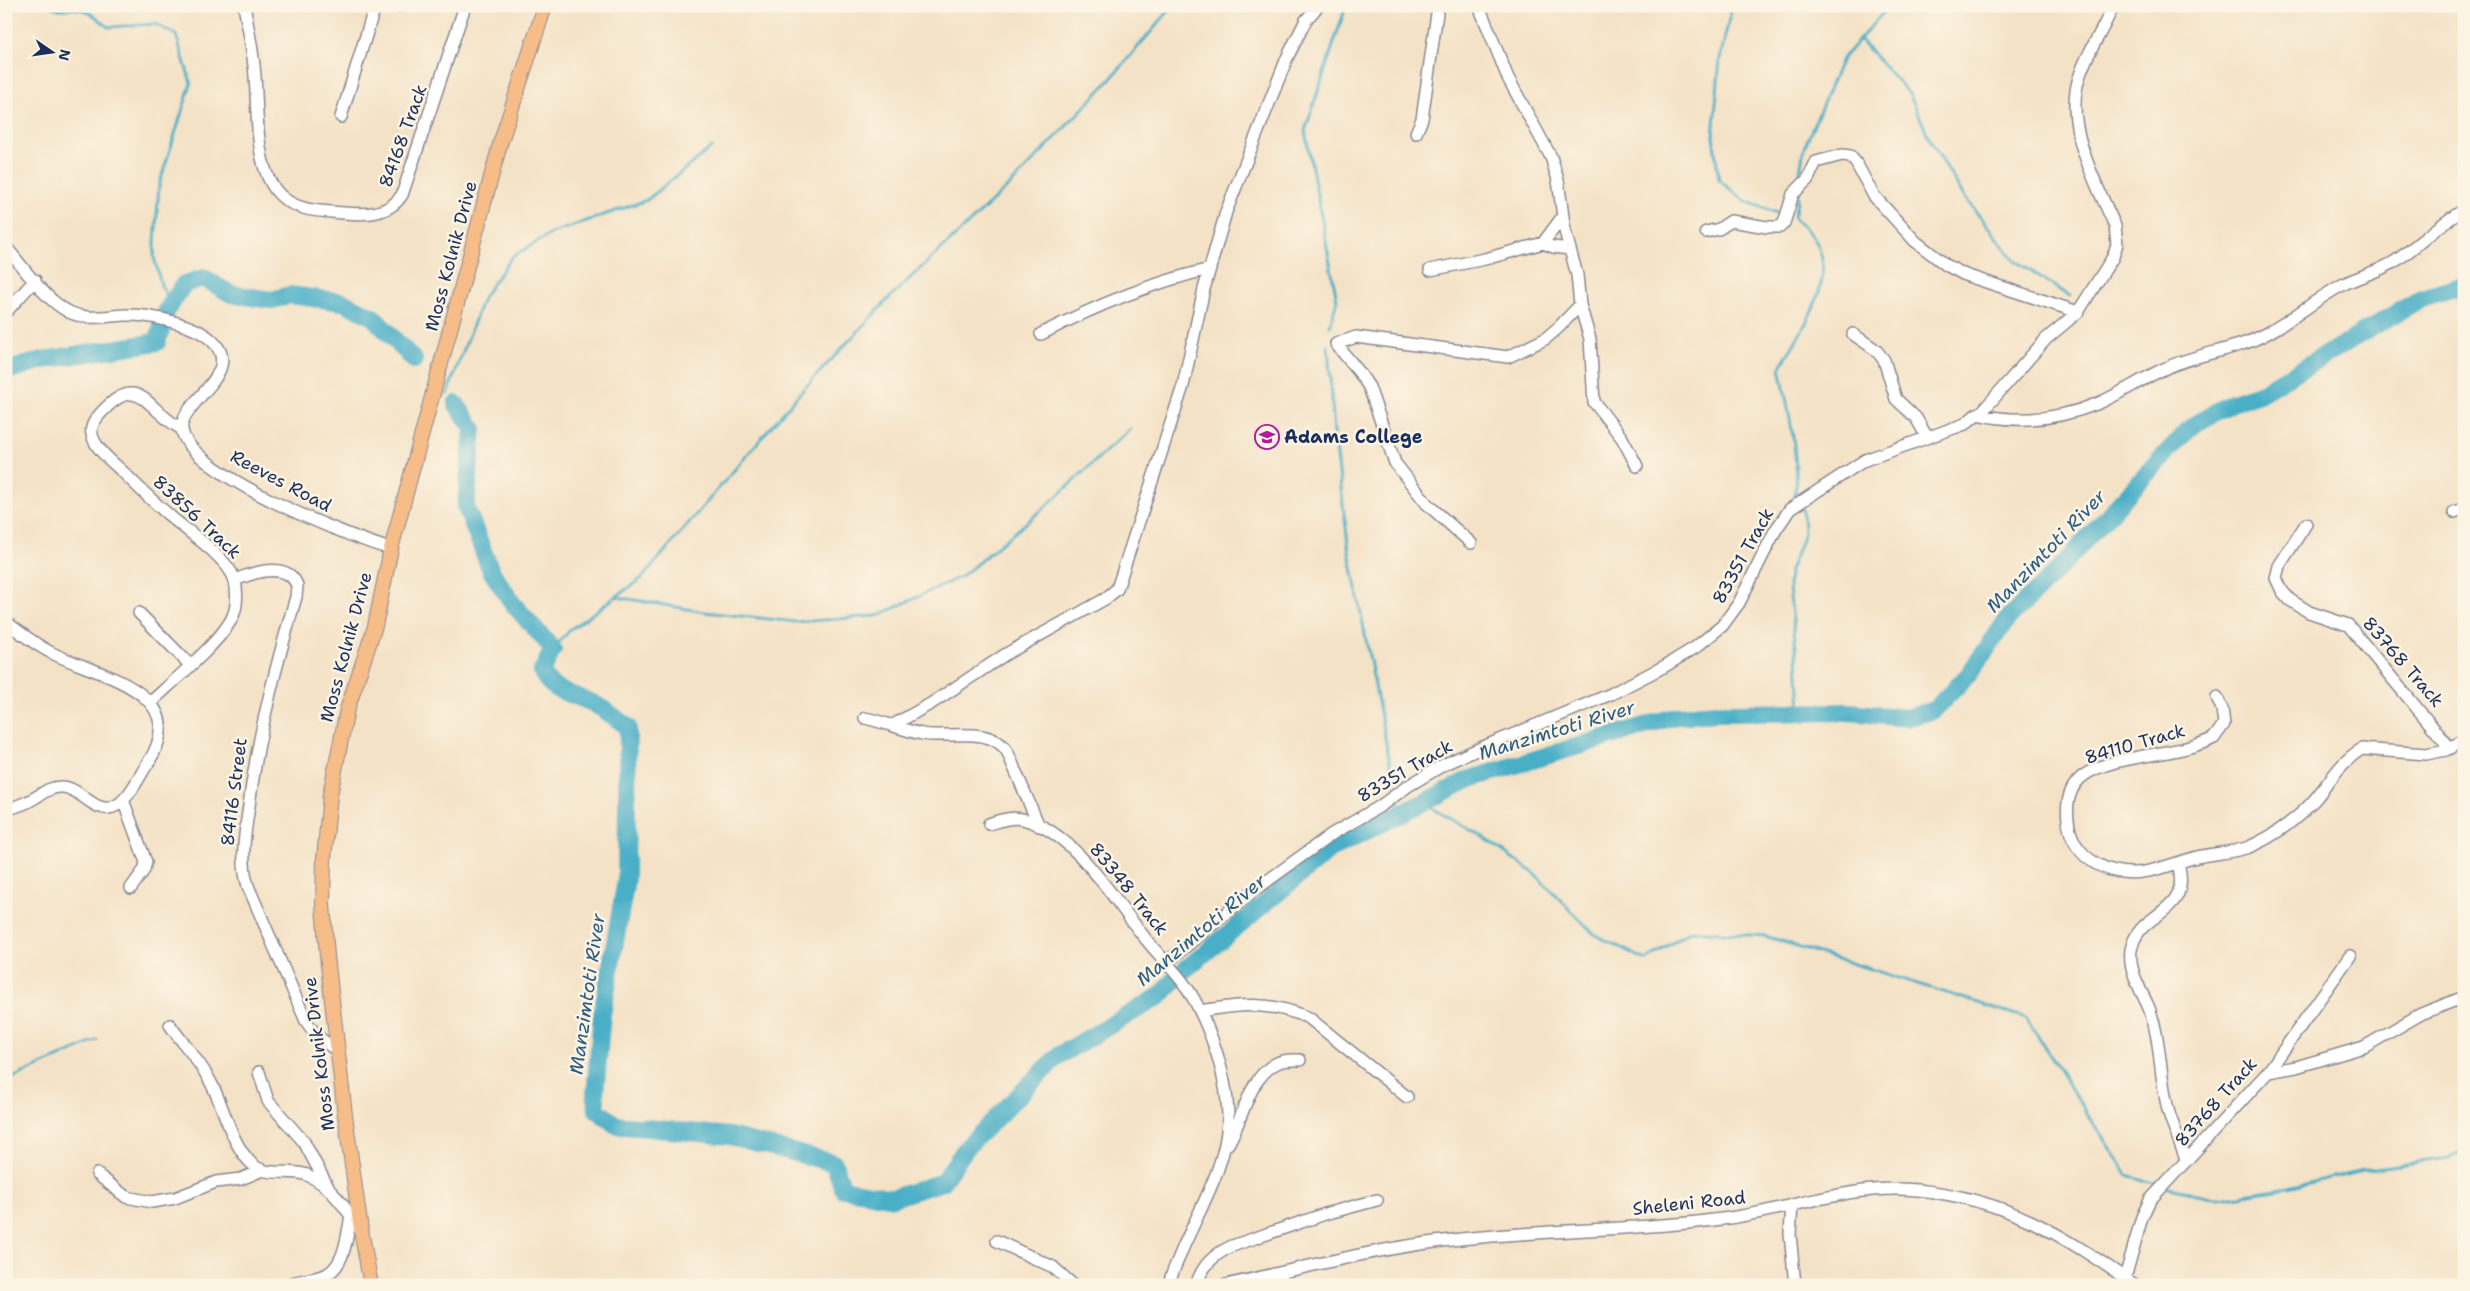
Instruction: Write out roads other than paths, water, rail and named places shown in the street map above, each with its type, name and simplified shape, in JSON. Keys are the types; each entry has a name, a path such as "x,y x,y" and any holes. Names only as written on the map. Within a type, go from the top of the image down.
{"main road":[{"name":"Moss Kolnik Drive","path":"372,1285 361,1230 337,1051 323,905 324,859 329,802 347,710 374,626 391,549 500,144 530,46 545,6"}],"street":[{"name":"84168 Track","path":"244,6 254,66 260,144 271,183 279,194 300,207 362,214 385,210 402,195 465,6"},
{"path":"341,117 376,6 402,6"},
{"path":"893,725 932,703 1006,654 1105,599 1117,589 1182,386 1210,269 1226,212 1287,58 1306,20 1318,6"},
{"path":"1416,133 1422,119 1438,6"},
{"path":"1479,6 1508,78 1551,156 1558,180 1563,216 1577,275 1580,305 1590,339 1594,402 1622,438 1637,466"},
{"name":"83351 Track","path":"1171,967 1252,892 1332,834 1378,807 1408,786 1443,765 1611,694 1665,666 1696,647 1722,626 1739,604 1775,531 1790,509 1865,460 1965,424 1993,402 2046,339 2078,312 2113,258 2117,244 2115,226 2085,155 2077,120 2076,101 2080,73 2100,36 2113,6"},
{"path":"1706,232 1719,229 1731,221 1767,227 1780,227 1784,223 1792,194 1808,179 1814,164 1819,160 1845,155 1853,159 1874,196 1915,242 1946,265 1965,274 2078,312"},
{"path":"1977,414 1997,419 2019,420 2050,417 2079,410 2100,402 2130,385 2171,366 2245,344 2306,310 2346,283 2375,272 2396,261 2429,233 2464,210"},
{"path":"1542,243 1563,216"},
{"path":"1430,270 1485,259 1542,243 1553,247 1570,249"},
{"path":"6,247 59,305 77,315 89,318 124,315 151,317 186,327 210,340 217,349 221,361 219,373 182,420 182,429"},
{"path":"1041,334 1118,297 1168,278 1210,269"},
{"path":"6,312 35,280"},
{"path":"1471,543 1426,504 1395,463 1369,387 1336,344 1356,337 1508,357 1522,352 1545,339 1560,327 1580,305"},
{"path":"1853,334 1876,350 1884,360 1896,399 1916,418 1927,437"},
{"name":"83856 Track","path":"150,704 219,636 234,615 236,597 234,580 222,562 107,456 95,442 91,429 96,419 112,401 124,394 131,393 144,398 169,423 182,429"},
{"name":"Reeves Road","path":"182,429 186,441 203,456 223,472 262,495 318,522 391,549"},
{"name":"83768 Track","path":"2306,524 2279,566 2276,578 2282,591 2290,600 2309,612 2348,625 2450,748"},
{"name":"84116 Street","path":"234,580 256,572 274,572 290,576 297,585 296,596 259,734 247,819 244,873 306,1021 316,1035 337,1051"},
{"path":"139,613 190,665"},
{"path":"6,622 53,654 126,682 144,695 161,726 160,741 123,800 115,806 105,808 62,787 50,789 31,800 6,810"},
{"name":"84110 Track","path":"2178,863 2137,873 2120,873 2093,863 2084,856 2071,835 2067,809 2068,799 2076,783 2092,770 2214,738 2224,724 2222,708 2217,698"},
{"path":"865,718 921,734 937,736 967,735 1000,743 1007,751 1039,826"},
{"path":"2186,1160 2169,1112 2154,1022 2132,972 2130,957 2132,946 2143,927 2179,894 2182,879 2178,863 2238,850 2274,833 2315,799 2341,765 2362,748 2426,754 2450,748 2464,740"},
{"path":"123,800 146,862 144,870 132,888"},
{"name":"83348 Track","path":"989,824 1013,819 1026,820 1039,826 1076,851 1146,939 1188,988 1200,1011 1213,1046 1227,1095 1227,1134 1223,1152 1169,1285"},
{"name":"83768 Track","path":"2125,1278 2142,1217 2150,1200 2268,1072 2350,956"},
{"path":"2268,1072 2296,1067 2364,1047 2421,1014 2464,997"},
{"path":"1200,1011 1266,1004 1291,1010 1309,1018 1407,1097"},
{"path":"170,1025 203,1068 238,1143 250,1162 260,1171"},
{"path":"1223,1152 1234,1134 1252,1089 1278,1063 1300,1060"},
{"path":"259,1072 268,1101 304,1142 330,1192"},
{"path":"97,1174 126,1197 152,1202 175,1198 220,1181 241,1179 260,1171 307,1175 330,1192 361,1230"},
{"name":"Sheleni Road","path":"1226,1285 1365,1254 1434,1242 1528,1232 1689,1223 1754,1214 1854,1191 1884,1188 1918,1190 1982,1202 2025,1216 2051,1230 2135,1285"},
{"path":"1196,1285 1205,1264 1220,1251 1325,1214 1377,1200"},
{"path":"1792,1205 1790,1234 1792,1282"},
{"path":"286,1285 326,1275 334,1269 341,1257 351,1216"},
{"path":"998,1241 1053,1267 1073,1285"}],"waterway":[{"path":"52,6 61,9 85,11 108,27 155,24 176,35 191,83 159,185 154,257 161,285 169,299 170,306"},
{"path":"553,649 571,629 642,578 800,393 891,296 1015,180 1108,82 1173,6"},
{"path":"1330,326 1337,300 1305,131 1346,6"},
{"path":"1732,6 1720,59 1713,136 1719,180 1745,201 1783,215"},
{"path":"1798,184 1804,148 1842,59 1889,6"},
{"path":"1860,39 1910,95 1930,140 1965,198 2014,260 2070,296"},
{"path":"447,394 484,296 512,257 552,233 647,200 712,147"},
{"path":"1794,502 1796,486 1795,452 1780,368 1814,305 1823,270 1821,253 1813,237 1794,218 1798,196"},
{"name":"Manzimtoti River","path":"6,371 43,360 157,342 167,310 184,284 204,278 231,294 272,300 290,295 343,302 373,317 414,360"},
{"name":"Manzimtoti River","path":"456,404 473,428 466,507 491,571 513,604 553,649 542,671 546,679 557,689 589,701 628,727 626,880 602,1015 595,1094 597,1110 616,1125 730,1136 834,1163 843,1189 893,1198 942,1182 967,1147 1058,1056 1160,996 1182,972 1331,849 1470,779 1677,716 1718,713 1850,712 1906,718 1934,710 1969,674 2009,617 2055,573 2195,424 2232,403 2259,394 2422,298 2464,285"},
{"path":"1328,346 1334,432 1349,552 1395,789"},
{"path":"617,597 705,612 796,622 877,616 962,576 1043,509 1130,429"},
{"path":"1800,712 1797,656 1789,588 1790,571 1804,534 1803,509"},
{"path":"1397,797 1400,814"},
{"path":"1423,803 1486,839 1535,874 1595,935 1646,960 1691,931 1765,936 2026,1018 2127,1175 2160,1185"},
{"path":"6,1081 97,1040"},
{"path":"2166,1187 2219,1199 2289,1188 2362,1170 2448,1158 2464,1152"}],"place":[{"name":"Adams College","path":"1267,437"}]}
